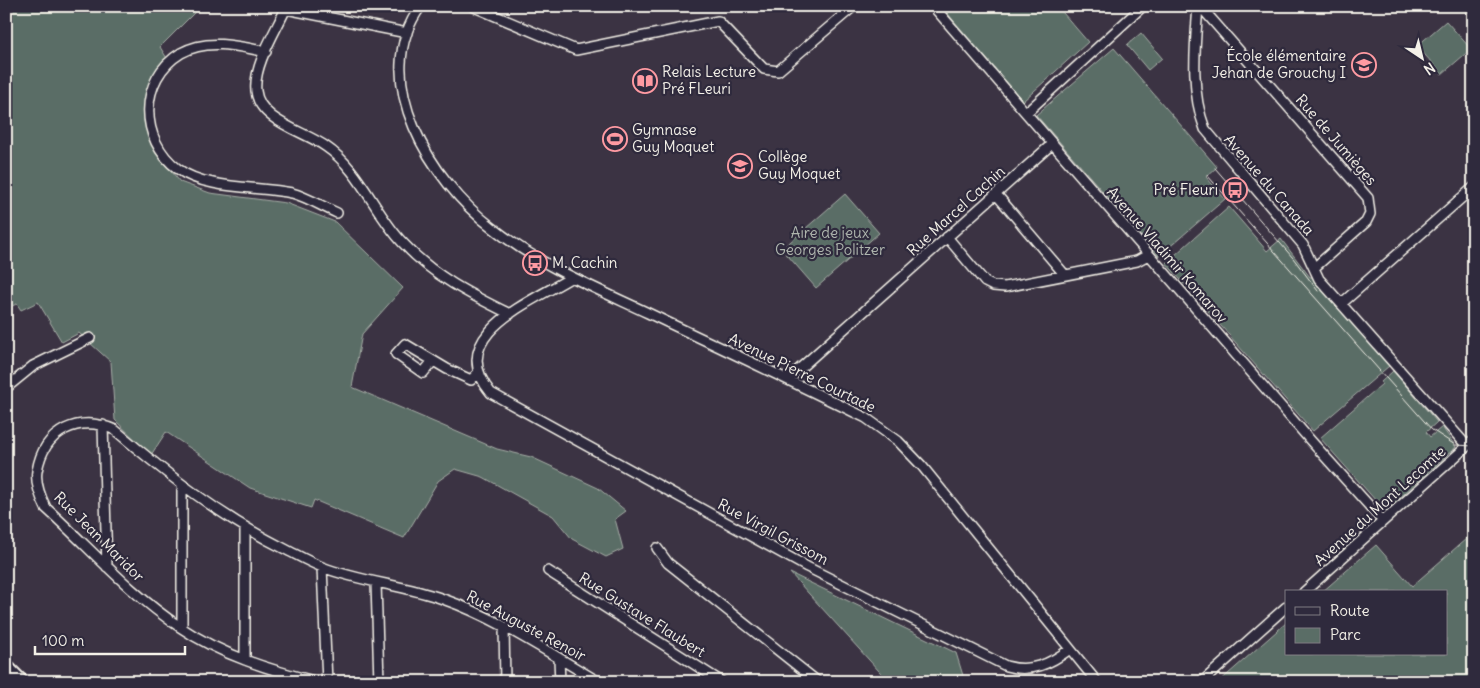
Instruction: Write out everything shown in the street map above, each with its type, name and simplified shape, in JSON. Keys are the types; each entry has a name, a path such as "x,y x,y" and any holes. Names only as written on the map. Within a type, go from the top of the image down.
{"street":[{"name":"Avenue Pierre Courtade","path":"421,6 407,33 401,63 404,96 413,126 436,166 461,199 492,228 522,249 572,277 866,418 898,441 922,466 1097,682"},
{"path":"472,6 576,50 718,21 764,69 778,71 784,68 854,6"},
{"name":"Avenue Vladimir Komarov","path":"932,6 1382,520"},
{"path":"1026,113 1143,6"},
{"name":"Rue de Jumièges","path":"1199,6 1368,198 1370,214 1366,222 1314,268"},
{"name":"Avenue du Canada","path":"1199,6 1195,54 1195,85 1200,116 1205,129 1303,245 1319,279 1470,443"},
{"path":"1470,6 1474,8"},
{"path":"407,33 288,7 266,52 257,76 256,92 262,106 274,118 325,146 348,164 402,243 433,272 510,314"},
{"path":"266,52 235,45 204,45 181,53 162,70 150,90 148,109 151,131 160,150 178,169 205,181 294,194 337,213"},
{"name":"Rue Marcel Cachin","path":"788,380 1052,144"},
{"path":"1341,304 1474,187"},
{"path":"996,194 1065,275"},
{"path":"947,237 986,282 993,286 1005,287 1137,261 1148,254"},
{"path":"433,361 471,380 478,373 477,351 485,334 510,314 572,277"},
{"path":"6,388 34,366 90,338"},
{"name":"Rue Virgil Grissom","path":"478,373 491,393 807,567 1006,666 1018,670 1034,668 1054,660 1070,649"},
{"name":"Rue Jean Maridor","path":"318,682 284,674 245,660 182,628 107,567 46,508 41,498 37,472 45,452 62,430 78,423 102,425 115,430 182,486 245,528 322,567"},
{"path":"102,425 107,567"},
{"name":"Avenue du Mont Lecomte","path":"1306,590 1470,443"},
{"path":"182,486 182,628"},
{"path":"245,528 245,660"},
{"path":"657,548 668,563 818,682"},
{"path":"322,567 327,682"},
{"name":"Rue Auguste Renoir","path":"322,567 376,583 441,598 475,611 599,682"},
{"name":"Rue Gustave Flaubert","path":"548,571 722,682"},
{"path":"376,583 379,682"},
{"path":"1202,682 1285,608"},
{"path":"504,627 505,682"},
{"path":"559,658 560,682"},
{"path":"6,666 22,682"}],"green space":[{"path":"6,6 201,6 160,47 168,60 151,89 151,135 165,163 180,182 210,193 286,203 335,222 403,288 362,334 352,387 497,449 531,457 598,488 626,511 615,519 623,549 606,557 572,539 553,516 483,477 455,469 438,481 404,538 314,500 311,508 250,488 166,432 151,455 115,420 111,362 79,333 62,342 38,302 21,310 17,304 6,308"},
{"path":"941,6 1057,6 1088,42 1023,101"},
{"path":"1446,21 1471,49 1442,74 1417,46"},
{"path":"1141,33 1162,58 1148,70 1127,45"},
{"path":"1114,48 1217,167 1206,177 1225,199 1159,256 1036,115"},
{"name":"Aire de jeux Georges Politzer","path":"845,194 879,233 816,288 782,249"},
{"path":"1229,207 1267,251 1281,239 1310,277 1389,366 1313,431 1166,263"},
{"path":"1393,371 1437,422 1426,432 1430,437 1442,427 1456,447 1385,511 1320,438 1382,384 1381,382"},
{"path":"1474,532 1474,682 1219,682 1285,624 1285,656 1448,656 1448,590 1324,590 1376,545 1412,586"},
{"path":"790,573 956,653 965,682 889,682"}],"tram line":[{"path":"1215,168 1293,258 1318,291"},
{"path":"1207,175 1432,430 1455,445 1474,446"}],"place":[{"name":"École élémentaire Jehan de Grouchy I","path":"1364,65"},
{"name":"Relais Lecture Pré FLeuri","path":"645,81"},
{"name":"Gymnase Guy Moquet","path":"615,139"},
{"name":"Collège Guy Moquet","path":"740,166"},
{"name":"Pré Fleuri","path":"1235,190"},
{"name":"M. Cachin","path":"535,263"}]}
